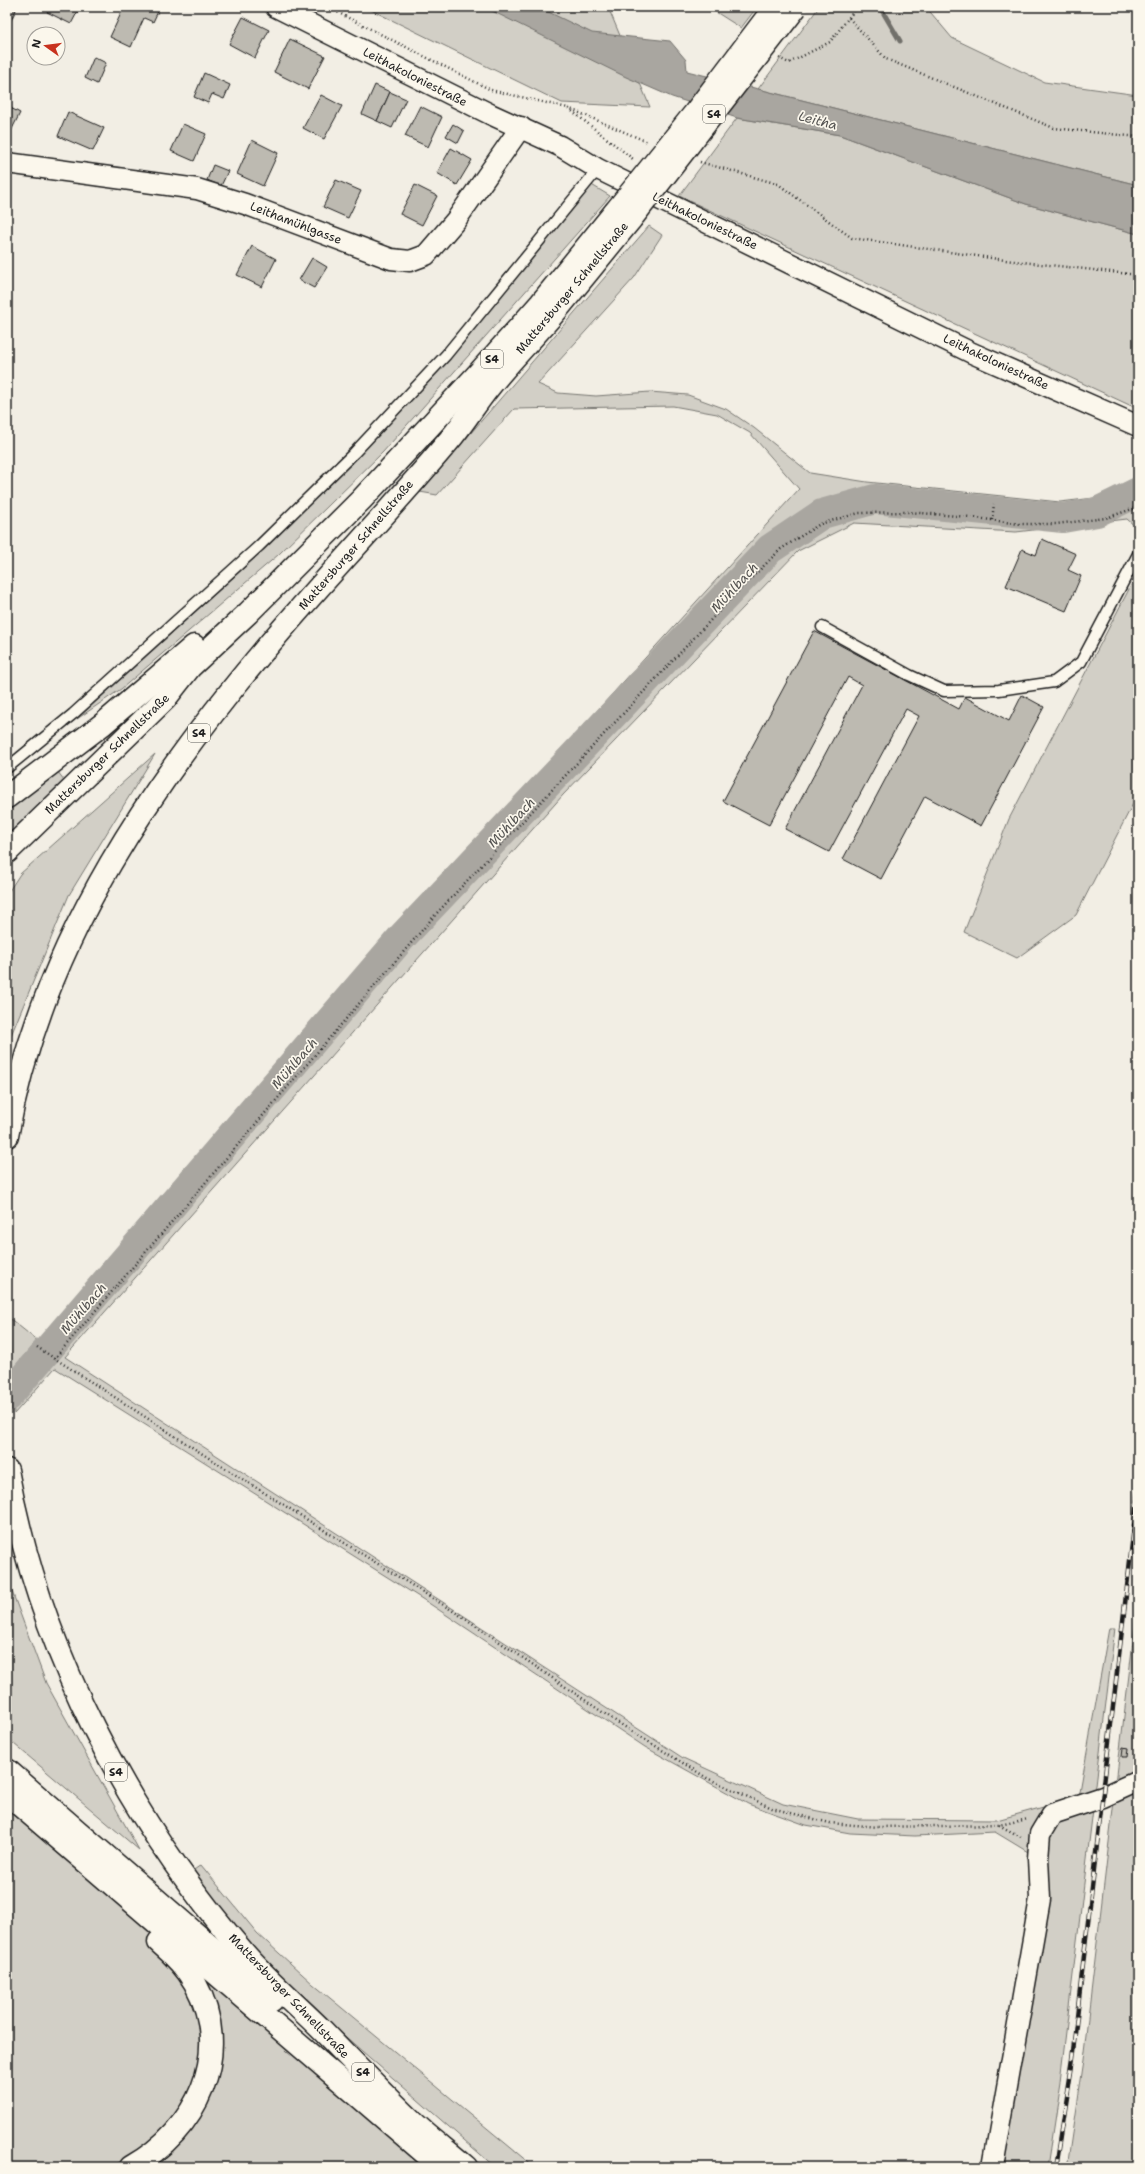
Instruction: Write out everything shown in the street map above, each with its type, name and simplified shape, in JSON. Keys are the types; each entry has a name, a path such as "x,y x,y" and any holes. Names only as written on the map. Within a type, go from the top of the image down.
{"highway":[{"name":"Mattersburger Schnellstraße","path":"7,1136 24,1064 43,1005 64,953 112,859 176,763 223,702 283,629 454,435 488,388 555,312 694,114 775,7"},
{"name":"Mattersburger Schnellstraße","path":"7,852 165,699 190,667 282,579 361,500 623,215 796,7"},
{"path":"165,699 199,676 259,621 488,388"},
{"path":"7,797 103,724 241,605 282,579"},
{"name":"Mattersburger Schnellstraße","path":"7,1470 39,1593 59,1648 88,1716 132,1799 185,1879 246,1955 412,2121 466,2167"},
{"path":"7,1770 412,2121"},
{"path":"7,1794 441,2167"},
{"path":"7,1801 174,1955 196,1984 208,2020 210,2041 210,2058 200,2096 183,2125 171,2139 155,2152 132,2167"}],"street":[{"name":"Leithakoloniestraße","path":"276,7 490,114 560,146 598,169 972,353 1138,426"},
{"name":"Leithamühlgasse","path":"7,163 197,189 245,204 391,259 410,260 426,255 456,220 520,127"},
{"path":"993,2167 1040,1899 1038,1858 1040,1834 1052,1814 1103,1797 1138,1781"}],"lane":[{"path":"7,768 73,714 259,546 354,453 446,355 598,169"},
{"path":"822,628 909,675 944,691 999,690 1054,682 1082,662 1138,554"}],"path":[{"path":"327,7 491,90 568,108 652,144"},
{"path":"776,56 789,63 830,42 857,7"},
{"path":"849,18 886,59 1054,128 1138,137"},
{"path":"568,108 637,163"},
{"path":"696,161 778,184 852,238 1004,260 1138,275"},
{"path":"992,519 994,504"},
{"path":"53,1358 436,914 730,599 781,549 820,524 859,513 908,512 992,519 1019,524 1056,524 1106,518 1138,507"},
{"path":"38,1348 469,1621 617,1722 708,1778 772,1808 830,1823 879,1828 999,1825 1052,1814"}],"shaded area":[{"path":"365,7 608,7 650,107 562,103"},
{"path":"708,7 757,7 741,28"},
{"path":"819,7 926,7 952,38 1044,82 1138,95 1138,185 758,89"},
{"path":"737,118 840,135 1026,204 1138,234 1138,409 679,196"},
{"path":"590,184 610,196 383,452 278,555 121,689 77,719 247,565 354,461 452,355"},
{"path":"649,226 662,235 634,278 538,384 558,393 596,396 650,392 688,395 726,409 754,428 810,473 867,482 1060,502 1094,498 1138,477 1138,529 1127,519 1016,532 854,523 798,551 563,795 65,1357 683,1758 783,1804 858,1819 997,1820 1079,1797 1109,1628 1115,1628 1060,2081 1047,2167 984,2167 1036,1869 1028,1852 995,1832 915,1836 850,1833 806,1825 748,1804 645,1747 427,1602 55,1368 14,1414 8,1317 39,1342 471,849 799,489 750,433 717,414 673,406 514,409 437,495 420,492"},
{"path":"1138,572 1138,794 1076,915 1017,958 964,932 1009,819"},
{"path":"155,754 69,895 7,1045 7,894 20,874"},
{"path":"51,763 71,789 7,852 7,797"},
{"path":"7,1570 10,1586 46,1683 139,1850 7,1738"},
{"path":"1138,1599 1138,2167 1067,2167 1083,2060"},
{"path":"7,1801 174,1955 223,1979 441,2167 7,2167"},
{"path":"201,1865 257,1933 313,1984 534,2167 495,2167 300,1997 245,1941 191,1872"}],"water":[{"name":"Leitha","path":"484,7 538,7 592,33 670,41 686,60 687,71 1138,185 1138,234 1026,204 840,135 737,118 672,97 626,77"}],"building":[{"path":"7,7 16,10 7,28"},
{"path":"50,7 80,7 71,24 47,12"},
{"path":"124,7 160,7 153,22 144,18 131,47 110,37"},
{"path":"243,17 269,30 255,58 229,44"},
{"path":"290,39 325,56 308,89 274,72"},
{"path":"94,57 106,63 97,84 85,78"},
{"path":"204,73 230,85 224,99 212,94 208,103 194,97"},
{"path":"375,85 390,92 377,121 362,114"},
{"path":"390,92 406,99 392,128 377,121"},
{"path":"321,95 342,106 324,139 303,128"},
{"path":"7,106 20,113 7,139"},
{"path":"420,106 442,117 428,147 405,136"},
{"path":"68,112 104,128 93,151 58,136"},
{"path":"183,124 206,134 194,161 171,151"},
{"path":"453,124 464,131 458,143 446,136"},
{"path":"252,140 278,153 263,186 237,174"},
{"path":"451,148 472,160 457,185 437,173"},
{"path":"213,165 228,171 221,186 207,180"},
{"path":"336,180 361,191 348,218 323,207"},
{"path":"415,185 437,196 422,225 400,214"},
{"path":"252,246 276,259 262,287 237,275"},
{"path":"312,258 327,267 314,288 299,280"},
{"path":"1042,539 1076,554 1068,570 1081,576 1066,611 1006,586 1022,549 1036,555"},
{"path":"814,631 959,709 965,697 1009,721 1022,695 1044,707 981,826 925,796 881,879 843,859 919,716 906,709 829,852 785,829 862,685 848,677 769,825 723,801"},
{"path":"1123,1747 1128,1748 1127,1757 1122,1757"}],"waterway":[{"path":"880,7 900,41"},
{"name":"Mühlbach","path":"8,1396 403,936 770,549 822,514 875,499 1063,518 1097,512 1138,492"}],"railway":[{"path":"1055,2167 1072,2059 1138,1492"}]}
